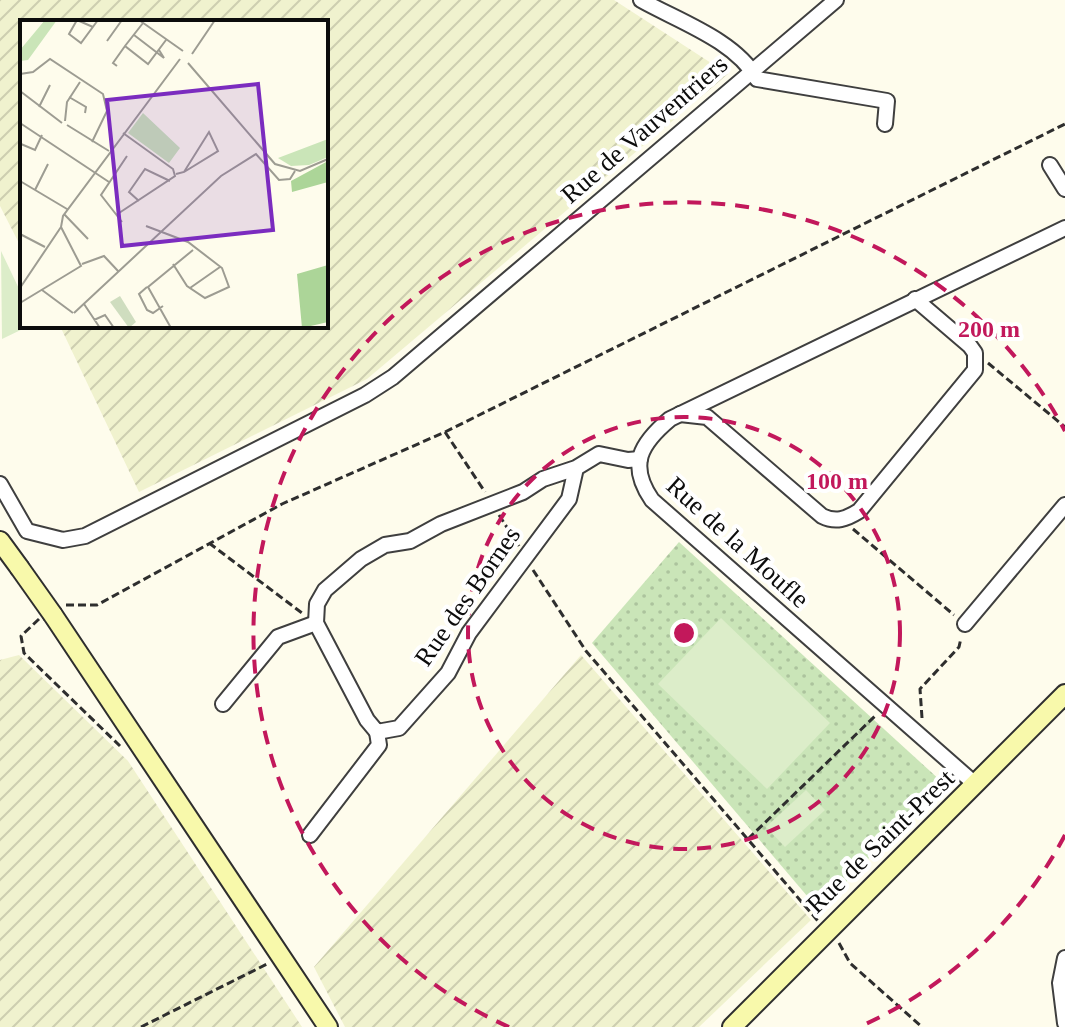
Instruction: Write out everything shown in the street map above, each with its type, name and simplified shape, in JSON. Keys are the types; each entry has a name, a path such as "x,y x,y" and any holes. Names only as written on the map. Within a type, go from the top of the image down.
{"main road":[{"path":"0,541 53,612 328,1027"},
{"name":"Rue de Saint-Prest","path":"732,1027 1065,694"}],"street":[{"path":"641,0 729,49 751,69 836,0"},
{"name":"Rue de Vauventriers","path":"0,484 27,531 63,540 85,536 365,395 393,377 751,69 757,79 887,101 885,124"},
{"path":"1050,165 1065,189"},
{"name":"Rue de la Moufle","path":"975,784 652,500 639,472 640,459 648,439 680,414 1065,228"},
{"path":"680,414 707,417 822,516 832,521 859,511 971,378 975,361 970,346 915,299"},
{"name":"Rue des Bornes","path":"316,623 317,604 325,590 361,559 385,545 410,541 576,468 599,454 628,460 640,459"},
{"name":"Rue des Bornes","path":"377,732 399,728 448,673 469,633 569,499 576,468"},
{"path":"965,624 1065,505"},
{"path":"223,704 278,637 316,623 367,720 377,732 379,745 310,835"},
{"path":"1065,958 1060,983 1065,1023"}],"path":[{"path":"127,753 24,653 21,636 53,612 97,605 282,504 445,432 1065,124"},
{"path":"975,361 986,362 1065,427"},
{"path":"445,432 586,651 825,931 837,940 850,963 922,1027"},
{"path":"841,519 965,624 959,647 920,689 924,739"},
{"path":"209,543 316,623"},
{"path":"748,839 886,705"},
{"path":"141,1027 269,963"}],"green space":[{"path":"0,0 614,0 728,74 367,379 139,492 61,328 328,328 328,20 20,20 20,245 0,206"},
{"path":"1,251 20,291 20,328 25,328 2,339"},
{"path":"679,542 942,782 819,910 592,643"},
{"path":"721,618 830,723 767,789 658,684"},
{"path":"19,655 128,761 302,1027 0,1027 0,660"},
{"path":"581,655 811,920 699,1027 345,1027 314,967"},
{"path":"806,790 825,810 785,847 766,827"}]}
